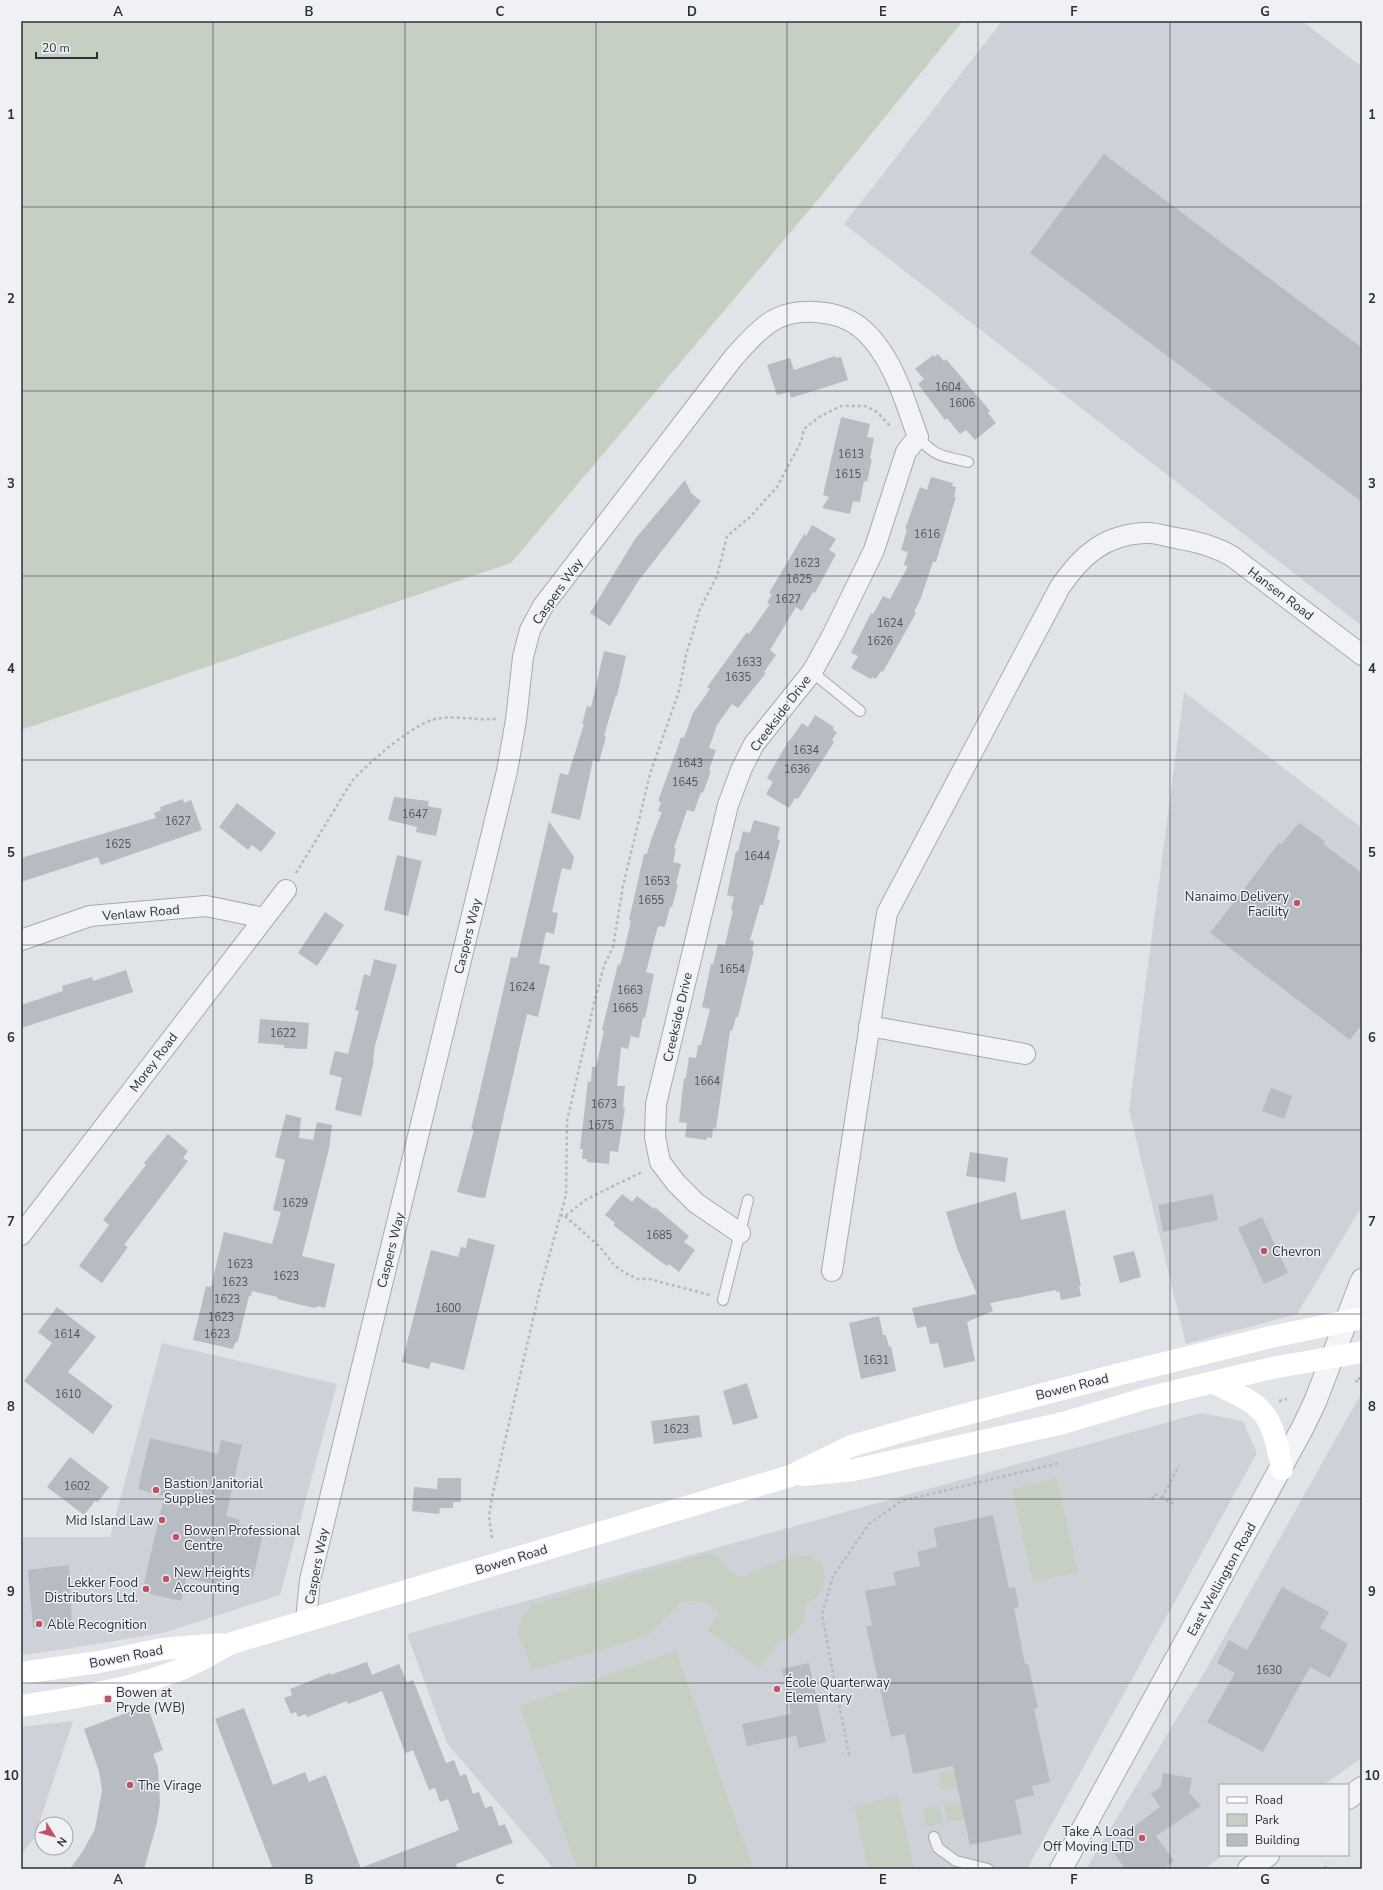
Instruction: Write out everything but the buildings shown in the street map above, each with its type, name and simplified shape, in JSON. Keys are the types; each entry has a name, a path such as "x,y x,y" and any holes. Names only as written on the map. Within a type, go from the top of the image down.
{"main road":[{"name":"Bowen Road","path":"21,1706 69,1699 123,1687 172,1673 232,1642 790,1476 851,1446 1091,1381 1271,1337 1354,1319"},
{"name":"Bowen Road","path":"790,1476 854,1470 1063,1423 1147,1398 1272,1368 1362,1352"},
{"path":"1212,1382 1254,1404 1264,1413 1271,1426 1282,1469"},
{"name":"Bowen Road","path":"21,1673 99,1662 162,1649 232,1642"}],"street":[{"name":"Caspers Way","path":"306,1620 310,1580 507,771 516,720 523,657 530,630 543,606 734,357 750,338 770,322 790,314 804,312 840,316 861,328 881,350 896,376 918,437"},
{"name":"Creekside Drive","path":"740,1233 696,1203 676,1183 660,1162 655,1137 656,1104 728,805 741,770 754,744 812,672 833,634 874,550 906,452 918,437"},
{"name":"Hansen Road","path":"832,1271 887,913 1060,587 1071,571 1085,555 1120,536 1146,533 1194,541 1223,550 1362,655"},
{"name":"Morey Road","path":"21,1235 286,890"},
{"name":"Venlaw Road","path":"21,940 90,916 206,906 264,918"},
{"path":"869,1026 1025,1054"},
{"name":"East Wellington Road","path":"1062,1869 1282,1469 1315,1402 1333,1357 1354,1319 1362,1280"},
{"path":"1349,1797 1362,1788"},
{"path":"1249,1869 1267,1856"}],"lane":[{"path":"918,437 929,451 968,462"},
{"path":"812,672 860,711"},
{"path":"723,1300 748,1200"},
{"path":"934,1836 938,1848 956,1861 988,1869"}],"path":[{"path":"492,1538 489,1517 492,1497 539,1293 566,1195 567,1121 595,999 604,966 612,947 623,886 650,774 679,691 686,655 700,609 716,576 727,536 753,514 777,487 801,442 804,429 819,417 841,406 865,406 877,412 898,436 918,437"},
{"path":"286,890 352,781 362,769 411,731 431,720 454,718 490,720 502,718"},
{"path":"565,1216 587,1199 660,1162"},
{"path":"560,1215 565,1216 600,1247 614,1265 625,1273 638,1279 649,1279 699,1291"},
{"path":"1355,1381 1359,1382 1359,1377"},
{"path":"1278,1394 1279,1401"},
{"path":"849,1755 822,1615 833,1576 870,1524 901,1501 1059,1463"},
{"path":"1162,1498 1179,1465"},
{"path":"1152,1499 1155,1494 1174,1505"},
{"path":"1325,1869 1328,1863"}],"shaded area":[{"path":"1002,21 1302,21 1362,67 1362,626 844,224"},
{"path":"1184,692 1362,828 1362,1206 1297,1314 1186,1344 1129,1110"},
{"path":"162,1343 337,1384 280,1595 163,1633 21,1655 21,1537 110,1537"},
{"path":"1362,1392 1362,1758 1324,1784 1219,1784 1219,1856 1223,1856 1204,1869 1086,1869 1203,1675"},
{"name":"École Quarterway Elementary","path":"1201,1413 1243,1421 1257,1453 1027,1869 552,1869 549,1863 447,1743 407,1634"},
{"path":"73,1721 41,1816 34,1816 34,1838 21,1855 21,1727"}],"green space":[{"path":"21,21 963,21 816,202 511,563 21,730"},
{"path":"1057,1478 1078,1572 1033,1582 1012,1489"},
{"path":"709,1553 720,1560 730,1572 741,1577 784,1559 810,1555 823,1564 825,1578 823,1588 816,1596 805,1604 805,1619 793,1635 777,1644 759,1668 707,1630 719,1614 714,1609 706,1603 692,1601 680,1602 672,1612 646,1637 532,1670 517,1628 531,1605"},
{"path":"676,1651 753,1869 577,1869 520,1706"},
{"path":"955,1770 958,1787 942,1790 939,1773"},
{"path":"898,1796 914,1869 868,1869 854,1806"},
{"path":"961,1802 964,1819 948,1822 944,1805"},
{"path":"939,1806 943,1823 926,1827 923,1809"}],"place":[{"name":"Nanaimo Delivery Facility","path":"1297,903"},
{"name":"Chevron","path":"1264,1251"},
{"name":"Bastion Janitorial Supplies","path":"156,1490"},
{"name":"Mid Island Law","path":"162,1520"},
{"name":"Bowen Professional Centre","path":"176,1537"},
{"name":"New Heights Accounting","path":"166,1579"},
{"name":"Lekker Food Distributors Ltd.","path":"146,1589"},
{"name":"Able Recognition","path":"39,1624"},
{"name":"École Quarterway Elementary","path":"777,1689"},
{"name":"Bowen at Pryde (WB)","path":"108,1699"},
{"name":"The Virage","path":"130,1785"},
{"name":"Take A Load Off Moving LTD","path":"1142,1838"}]}
